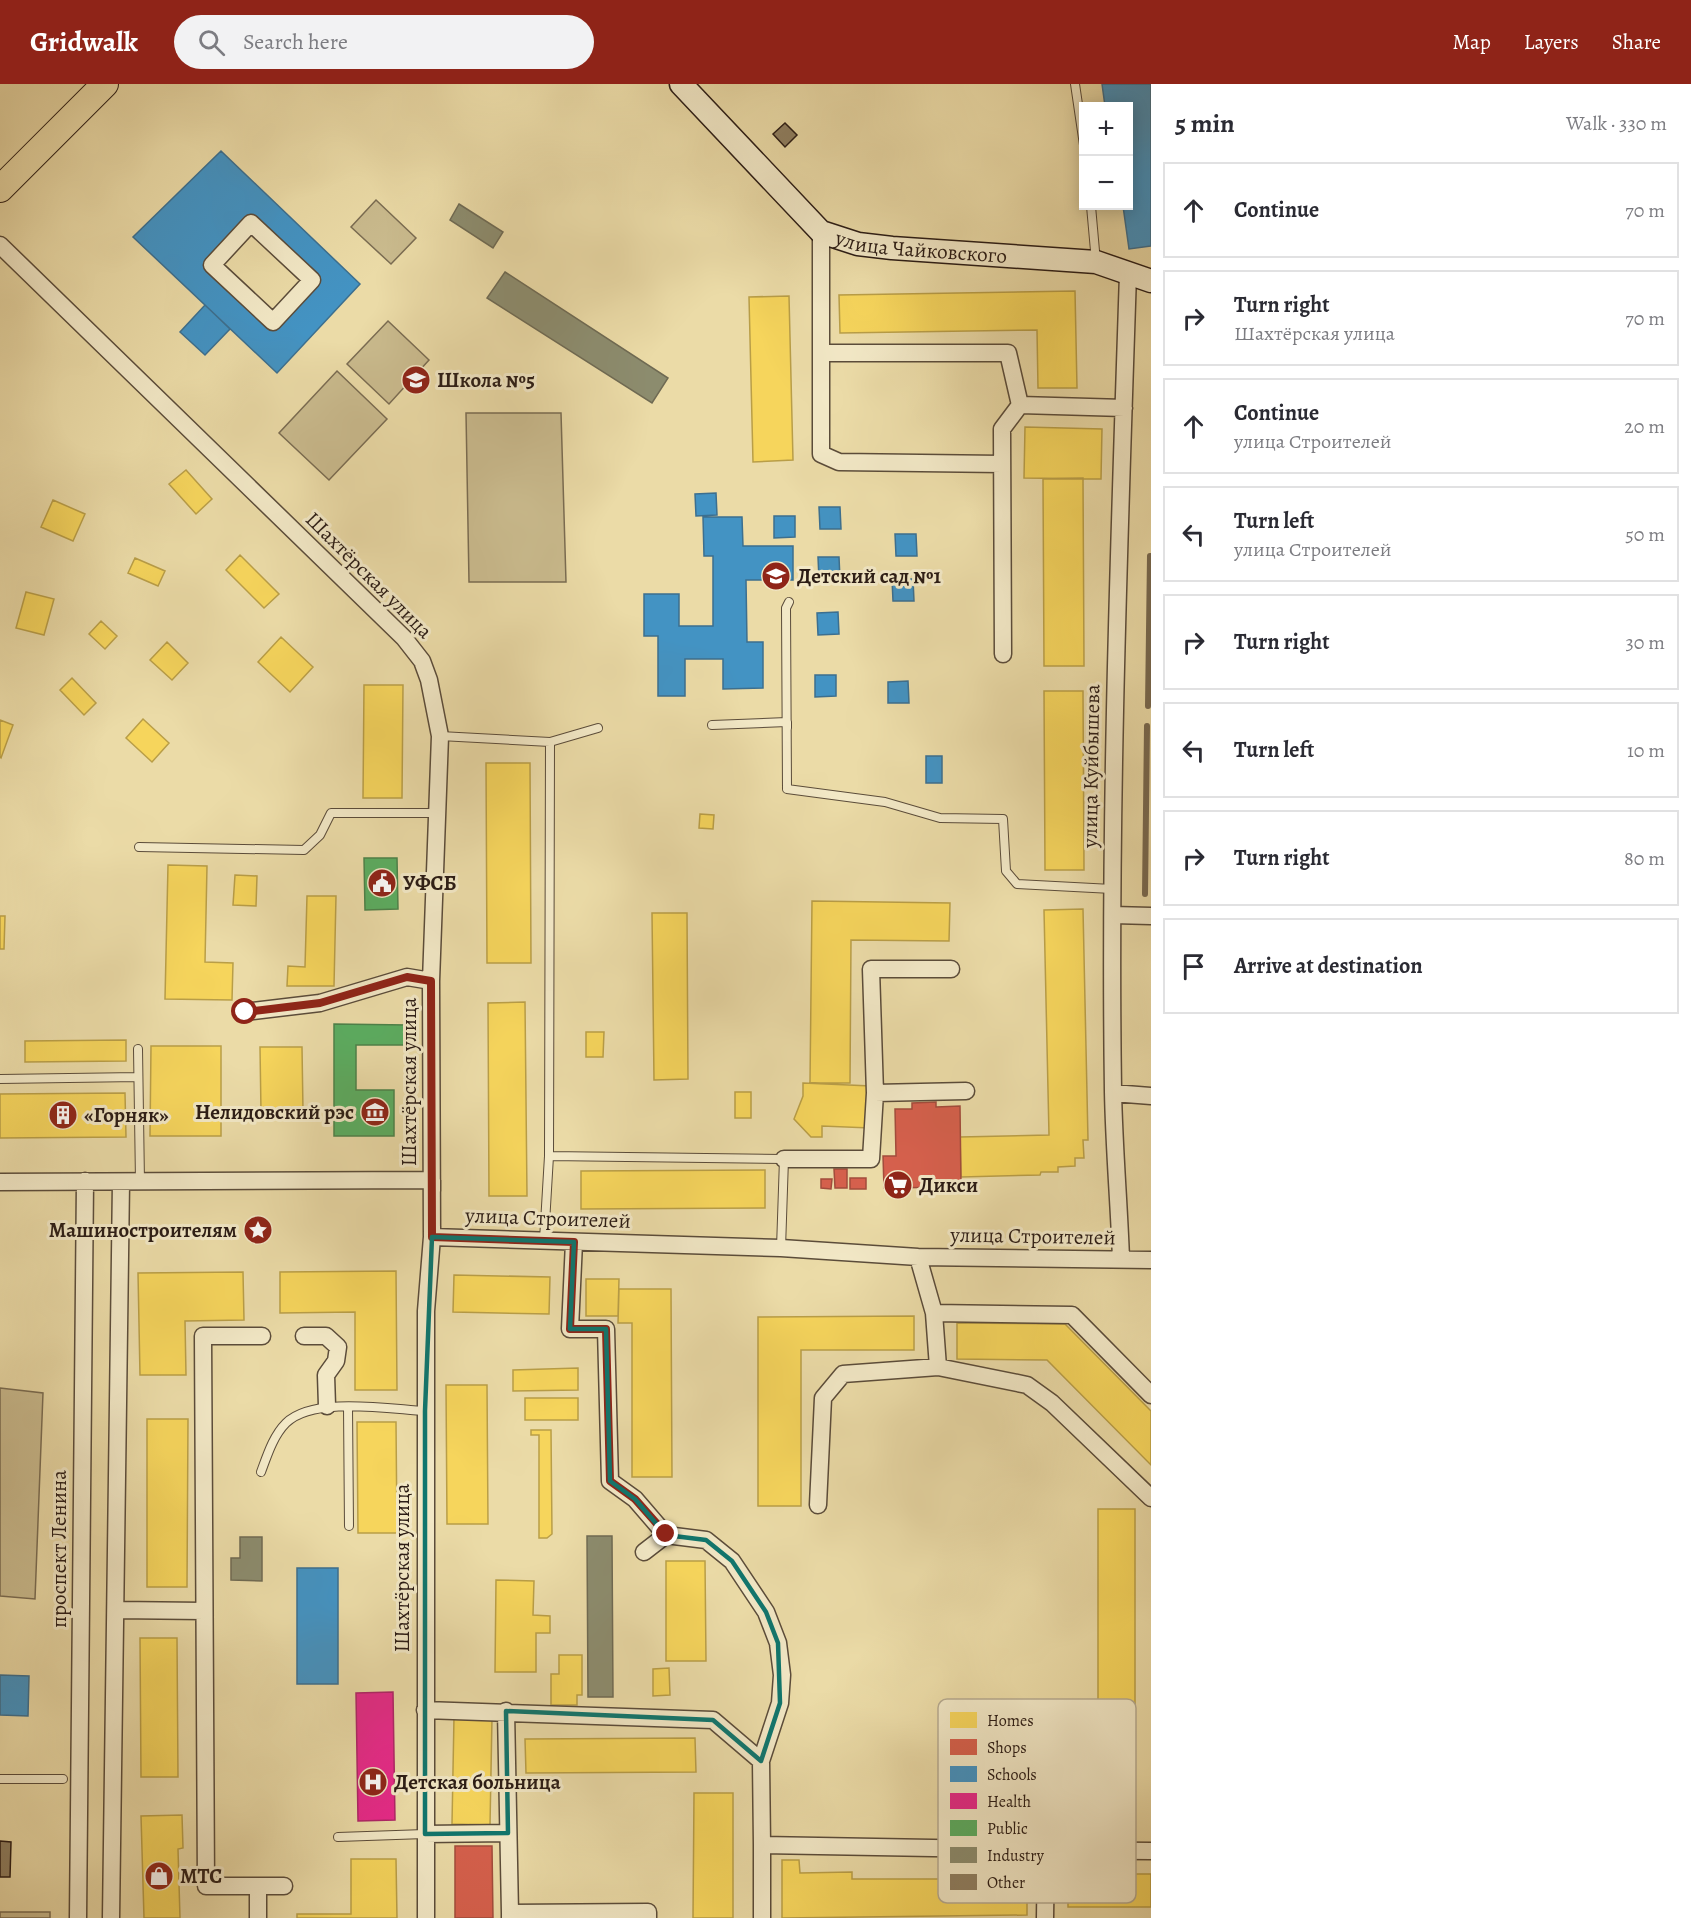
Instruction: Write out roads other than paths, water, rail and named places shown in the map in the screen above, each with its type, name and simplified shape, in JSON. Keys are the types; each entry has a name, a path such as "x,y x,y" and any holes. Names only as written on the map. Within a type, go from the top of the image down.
{"main road":[{"path":"0,189 105,84"}],"street":[{"name":"улица Чайковского","path":"681,84 821,232 858,244 892,249 1096,262 1151,281"},
{"path":"251,224 312,280 273,322 212,265 251,224"},
{"path":"821,232 820,454 839,462 1002,464"},
{"name":"Шахтёрская улица","path":"0,245 404,638 422,661 429,680 440,736 431,981 432,1180"},
{"name":"улица Куйбышева","path":"1121,1259 1113,1093 1112,889 1114,676 1128,274"},
{"path":"821,353 1008,353 1020,405 1002,429 1003,654"},
{"path":"1020,405 1124,408"},
{"path":"1113,915 1151,916"},
{"path":"784,1159 871,1159 875,1093 871,969 951,969"},
{"path":"245,1012 320,1003 407,977 431,981"},
{"path":"875,1093 966,1091"},
{"path":"1113,1093 1151,1096"},
{"path":"0,1182 432,1180 432,1237"},
{"name":"проспект Ленина","path":"78,1918 85,1181"},
{"path":"111,1918 121,1182"},
{"name":"Шахтёрская улица","path":"426,1918 425,1411 426,1311 432,1237"},
{"name":"улица Строителей","path":"432,1237 781,1248 918,1257 1151,1260"},
{"path":"574,1242 570,1329 606,1329 610,1481 635,1499 666,1534 706,1540 732,1561 766,1612 778,1643 782,1675 780,1703 761,1761 762,1918"},
{"path":"918,1257 934,1313 938,1367"},
{"path":"934,1313 1072,1315 1151,1395"},
{"path":"262,1336 203,1336 206,1886 284,1886"},
{"path":"304,1336 326,1336 338,1347 336,1361 326,1375 327,1406"},
{"path":"818,1505 823,1398 843,1374 938,1367 1027,1385 1052,1403 1151,1498"},
{"path":"644,1552 666,1534"},
{"path":"116,1610 204,1611"},
{"path":"425,1710 506,1711 713,1720 761,1761"},
{"path":"506,1711 510,1916 648,1912 648,1918"},
{"path":"425,1834 508,1833"},
{"path":"762,1845 938,1848"},
{"path":"1136,1851 1151,1851"},
{"path":"258,1886 258,1918"},
{"path":"1045,1903 1045,1918"}],"lane":[{"path":"1075,84 1079,114"},
{"path":"1091,210 1096,262"},
{"path":"789,602 786,608 787,789 885,802 940,818 1003,819 1006,871 1017,884 1112,889"},
{"path":"712,725 787,722"},
{"path":"440,736 550,742 598,728"},
{"path":"543,1240 549,1156 550,742"},
{"path":"139,847 304,850 320,835 331,813 437,813"},
{"path":"138,1049 140,1182"},
{"path":"0,1079 138,1077"},
{"path":"549,1156 784,1159 781,1248"},
{"path":"261,1472 272,1444 286,1422 302,1413 327,1406 425,1411"},
{"path":"348,1407 349,1526"},
{"path":"0,1779 63,1779"},
{"path":"338,1837 425,1834"}],"waterway":[{"path":"1148,706 1150,556"},
{"path":"1145,894 1147,726"}],"place":[{"name":"Школа №5","path":"416,380"},
{"name":"Детский сад №1","path":"776,576"},
{"name":"УФСБ","path":"382,883"},
{"name":"Нелидовский рэс","path":"375,1112"},
{"name":"«Горняк»","path":"63,1115"},
{"name":"Дикси","path":"898,1185"},
{"name":"Машиностроителям","path":"258,1230"},
{"name":"Детская больница","path":"373,1782"},
{"name":"МТС","path":"159,1876"}]}
